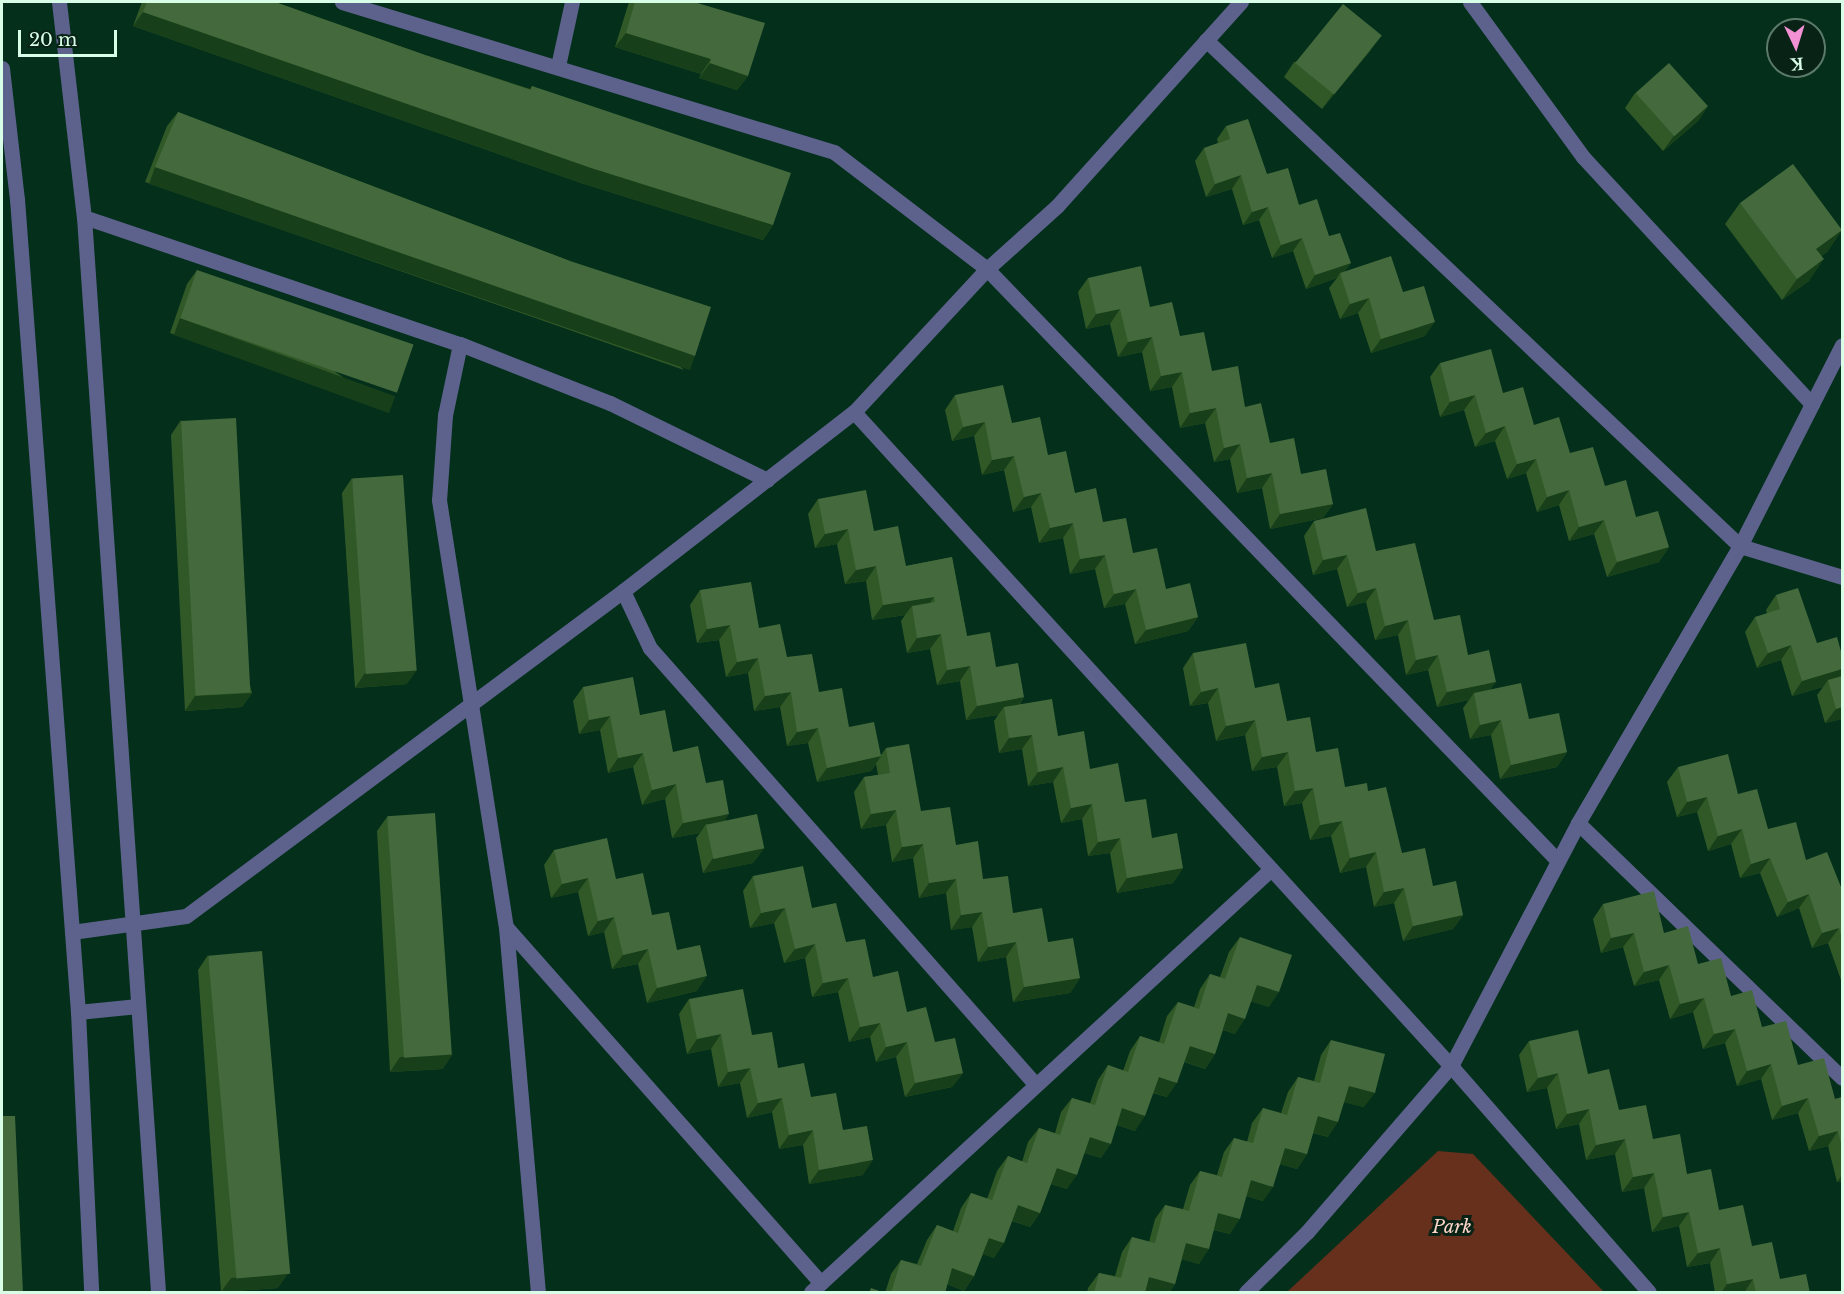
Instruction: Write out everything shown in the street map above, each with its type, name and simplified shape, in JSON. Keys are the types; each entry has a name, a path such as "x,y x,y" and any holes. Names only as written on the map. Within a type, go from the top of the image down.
{"street":[{"path":"59,2 84,217 158,1293"},
{"path":"342,2 834,152 987,269 1558,861"},
{"path":"558,66 572,2"},
{"path":"72,932 186,916 473,699 623,591 854,412 987,269 1057,206 1241,2"},
{"path":"1470,2 1583,157 1812,404"},
{"path":"1206,40 1740,546 1842,577"},
{"path":"2,68 17,199 78,1012 91,1293"},
{"path":"84,217 460,344 610,403 767,480"},
{"path":"460,344 445,415 439,500 473,699 506,927 538,1293"},
{"path":"1246,1293 1306,1232 1451,1066 1578,823 1740,546 1842,345"},
{"path":"854,412 1451,1066 1650,1293"},
{"path":"623,591 650,648 1036,1085"},
{"path":"1578,823 1842,1078"},
{"path":"506,927 816,1288 1271,869"},
{"path":"78,1012 138,1006"}],"green space":[{"name":"Park","path":"1438,1151 1473,1154 1604,1292 1287,1292"}],"building":[{"path":"147,2 275,2 425,55 531,90 532,86 791,173 773,225 591,168 143,12"},
{"path":"635,2 694,2 765,23 748,76 710,63 711,59 626,33"},
{"path":"1343,4 1382,35 1334,95 1295,63"},
{"path":"1669,63 1708,106 1674,136 1636,93"},
{"path":"178,112 570,261 711,307 695,356 155,167"},
{"path":"1248,119 1267,174 1288,168 1299,205 1317,199 1329,236 1340,233 1351,263 1315,275 1302,238 1281,245 1268,207 1252,212 1241,175 1215,184 1204,148 1230,139 1226,126"},
{"path":"1793,164 1842,230 1816,249 1824,259 1797,279 1740,203"},
{"path":"1391,256 1403,292 1424,286 1435,322 1381,339 1369,298 1350,304 1340,273"},
{"path":"1141,266 1150,307 1172,302 1180,336 1204,332 1212,371 1238,366 1245,407 1261,403 1270,443 1294,438 1301,474 1326,469 1333,504 1280,514 1272,473 1247,478 1240,444 1224,448 1216,408 1190,413 1182,372 1161,376 1152,337 1128,342 1120,309 1096,314 1088,278"},
{"path":"197,270 414,345 397,393 180,318"},
{"path":"1491,349 1503,393 1523,387 1534,425 1559,417 1570,453 1593,447 1605,486 1626,480 1636,517 1658,511 1669,547 1617,562 1604,520 1579,527 1569,490 1547,497 1536,459 1517,464 1505,426 1486,433 1475,395 1450,402 1440,363"},
{"path":"1003,385 1012,423 1040,417 1048,455 1066,451 1075,493 1096,488 1103,522 1126,518 1133,553 1157,548 1166,589 1190,583 1198,617 1146,630 1136,589 1114,594 1105,555 1080,559 1073,523 1050,528 1041,493 1024,497 1014,456 992,460 985,422 963,427 955,395"},
{"path":"236,418 250,693 195,696 181,421"},
{"path":"403,475 417,671 366,674 352,479"},
{"path":"866,490 874,531 898,526 906,566 952,557 967,636 990,632 996,667 1018,663 1024,697 977,706 970,666 947,670 941,634 917,638 912,606 935,602 934,597 883,605 876,566 856,570 848,529 825,534 818,499"},
{"path":"1366,508 1376,551 1415,543 1434,620 1460,615 1468,655 1489,650 1496,682 1447,692 1438,655 1416,660 1408,620 1385,626 1376,588 1358,593 1347,555 1323,560 1314,521"},
{"path":"751,582 759,628 780,624 787,657 812,654 819,692 842,688 849,727 874,722 881,756 827,768 818,728 797,732 791,692 765,696 758,658 737,662 730,625 707,629 700,590"},
{"path":"1798,588 1817,643 1837,637 1842,655 1842,669 1802,681 1791,645 1768,653 1755,617 1780,609 1776,595"},
{"path":"1246,643 1255,688 1279,683 1287,721 1310,717 1316,752 1338,748 1345,787 1367,783 1368,791 1386,787 1402,853 1425,848 1433,886 1456,881 1463,915 1413,926 1404,888 1384,892 1376,852 1350,858 1342,821 1320,825 1313,788 1295,791 1288,752 1262,757 1255,720 1226,726 1218,688 1201,692 1193,653"},
{"path":"1842,676 1842,707 1836,709 1828,680"},
{"path":"633,677 640,715 665,710 673,752 698,746 706,783 723,780 729,814 683,823 676,784 652,790 643,753 618,758 610,716 589,720 583,687"},
{"path":"1521,683 1529,719 1559,713 1567,752 1511,765 1501,720 1480,725 1474,693"},
{"path":"1052,699 1058,736 1084,731 1090,769 1118,763 1125,802 1146,799 1152,838 1177,833 1183,868 1127,878 1120,838 1098,842 1092,804 1071,808 1063,767 1038,772 1032,735 1009,738 1004,707"},
{"path":"909,744 921,811 950,807 956,845 978,841 983,879 1008,876 1013,913 1042,908 1048,942 1073,938 1080,978 1024,987 1016,942 988,947 982,912 961,915 956,879 929,883 923,844 902,847 896,810 871,814 864,777 890,773 886,748"},
{"path":"1728,754 1738,794 1757,789 1768,829 1796,822 1806,860 1827,852 1842,887 1842,939 1839,928 1822,933 1809,894 1788,902 1770,858 1751,864 1742,829 1718,836 1707,797 1687,802 1678,767"},
{"path":"435,813 452,1054 404,1058 387,816"},
{"path":"757,814 764,848 713,859 706,825"},
{"path":"607,838 616,879 643,873 652,915 669,912 677,950 700,945 707,976 657,988 648,949 623,955 614,917 598,921 588,878 562,884 554,850"},
{"path":"803,866 812,908 836,903 846,942 865,939 873,977 898,971 907,1012 926,1007 935,1042 955,1038 963,1073 915,1083 907,1042 886,1047 880,1023 860,1027 848,978 823,983 815,944 795,949 785,908 761,913 753,876"},
{"path":"1654,891 1664,933 1688,926 1698,964 1721,958 1731,996 1752,990 1762,1027 1786,1021 1798,1065 1824,1058 1835,1099 1842,1097 1842,1148 1838,1131 1819,1136 1808,1098 1782,1106 1771,1064 1747,1071 1735,1029 1714,1034 1704,998 1680,1004 1669,965 1644,972 1634,933 1611,938 1603,904"},
{"path":"1240,937 1292,955 1279,992 1257,985 1245,1019 1228,1013 1215,1054 1190,1046 1177,1083 1159,1077 1145,1116 1122,1108 1111,1144 1090,1137 1077,1175 1057,1168 1040,1213 1018,1205 1004,1243 989,1238 974,1276 952,1268 945,1293 891,1293 901,1260 921,1266 937,1225 958,1233 971,1193 992,1200 1008,1156 1027,1163 1039,1128 1060,1135 1072,1098 1095,1105 1108,1065 1128,1072 1140,1036 1164,1044 1178,1002 1199,1009 1210,974 1225,979"},
{"path":"262,951 290,1274 236,1278 208,956"},
{"path":"743,989 752,1035 772,1032 778,1068 804,1063 811,1097 836,1093 843,1130 867,1126 873,1160 819,1170 813,1130 789,1135 782,1098 758,1103 750,1068 728,1072 721,1034 697,1039 689,999"},
{"path":"1578,1030 1588,1074 1609,1069 1619,1110 1646,1105 1653,1139 1680,1134 1687,1174 1711,1169 1719,1210 1743,1205 1752,1246 1772,1242 1780,1279 1806,1274 1810,1293 1756,1293 1753,1279 1727,1284 1720,1248 1698,1253 1689,1212 1663,1217 1654,1173 1633,1177 1625,1139 1596,1145 1589,1109 1567,1114 1558,1073 1538,1078 1529,1041"},
{"path":"1331,1040 1385,1054 1375,1093 1349,1086 1338,1122 1318,1116 1307,1154 1285,1148 1273,1187 1251,1180 1240,1219 1218,1213 1209,1249 1186,1243 1175,1284 1149,1277 1145,1293 1094,1293 1099,1273 1121,1278 1132,1237 1155,1243 1165,1205 1189,1211 1200,1171 1222,1177 1234,1138 1253,1143 1263,1108 1287,1115 1298,1077 1320,1083"},
{"path":"2,1116 15,1116 23,1293 2,1293"},
{"path":"871,1288 885,1293 869,1293"}]}
